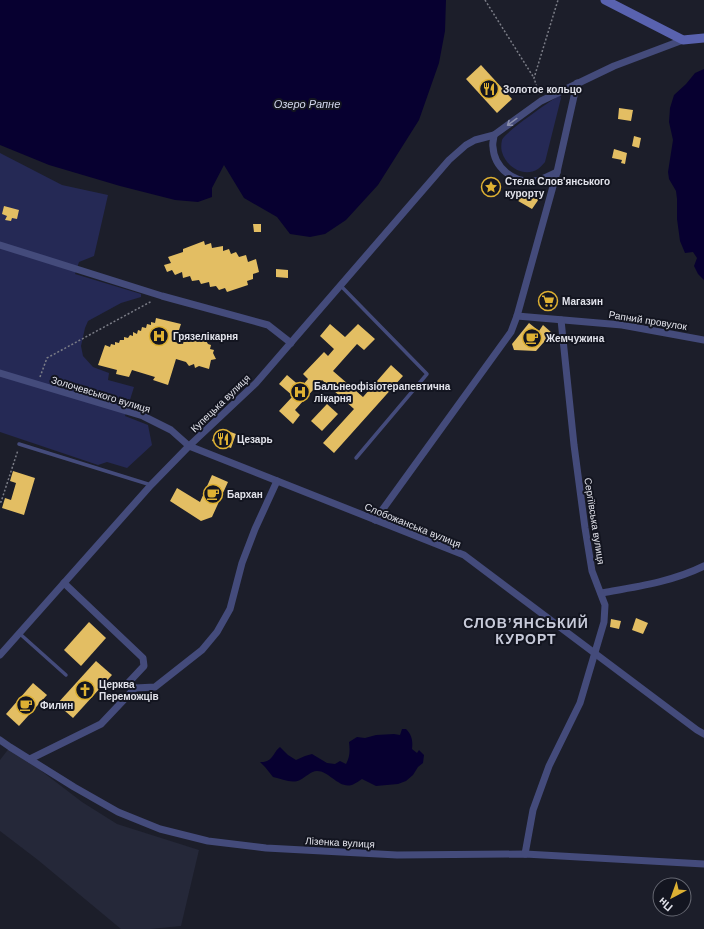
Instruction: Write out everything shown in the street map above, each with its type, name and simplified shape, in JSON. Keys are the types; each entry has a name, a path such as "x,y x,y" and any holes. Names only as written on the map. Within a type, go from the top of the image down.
{"main road":[{"path":"605,0 683,40 704,38"}],"street":[{"name":"Купецька вулиця","path":"0,655 151,485 189,446 256,383 449,160 471,142 486,136 494,135 541,101 614,66 683,40"},
{"path":"374,520 511,332 517,316 557,172 577,83"},
{"path":"494,135 493,147 496,159 502,169 512,177 523,181 536,180 557,172"},
{"path":"0,245 162,296 268,325 290,343"},
{"name":"Рапний провулок","path":"517,316 622,325 704,340"},
{"name":"Сергіївська вулиця","path":"525,854 533,810 549,766 580,703 604,622 605,605 592,571 585,528 574,445 561,320"},
{"name":"Золочевського вулиця","path":"0,373 143,416 171,430 189,446"},
{"name":"Слобожанська вулиця","path":"189,446 464,555 704,734"},
{"path":"30,759 101,724 135,688 155,687 202,650 217,632 230,609 247,549 277,481"},
{"path":"601,593 639,587 678,576 704,566"},
{"path":"64,583 143,658 144,666 129,682 135,688"},
{"name":"Лізенка вулиця","path":"0,740 118,812 160,829 208,841 266,848 397,855 525,854 704,864"}],"lane":[{"path":"340,286 426,374 356,458"},
{"path":"20,444 151,485"},
{"path":"20,633 66,676"}],"path":[{"path":"485,0 534,78 541,101"},
{"path":"534,78 558,0"},
{"path":"37,384 47,358 162,296"},
{"path":"0,502 20,444"}],"shaded area":[{"path":"558,96 561,98 545,162 533,171 522,172 516,170 504,157 501,149 502,140 518,124"},
{"path":"0,153 62,185 108,195 94,256 79,262 75,274 141,294 141,297 121,303 88,321 81,346 83,356 93,367 109,373 108,380 134,387 125,416 148,425 152,445 127,468 107,462 98,465 0,432"},
{"path":"10,747 82,802 117,824 199,850 181,926 150,929 121,929 38,860 0,831 0,760"}],"water":[{"name":"Озеро Рапне","path":"0,0 446,0 445,31 439,63 419,120 378,185 346,220 325,234 310,237 290,234 277,217 244,198 224,165 212,188 212,197 198,202 175,200 120,186 49,165 0,145"},
{"path":"704,69 704,280 698,274 694,266 697,258 693,252 685,253 680,241 677,219 676,191 669,179 668,172 673,140 669,122 670,108 674,95 695,73"},
{"path":"402,729 406,729 411,736 412,749 417,753 419,750 424,755 423,763 418,767 413,775 406,781 398,784 376,786 362,779 354,784 344,785 326,774 317,771 300,780 290,781 273,777 260,762 269,760 280,747 296,760 312,754 327,763 335,764 340,761 346,764 350,748 349,742 357,737 365,738 376,735 400,735"}],"building":[{"name":"Золотое кольцо","path":"481,65 512,99 497,113 466,79"},
{"path":"619,108 633,110 631,121 618,119"},
{"path":"634,136 641,138 639,148 632,146"},
{"path":"614,149 627,153 625,164 621,163 622,160 612,158"},
{"path":"526,192 531,196 535,193 541,196 532,209 513,198 516,193 523,196"},
{"path":"4,206 19,210 17,219 12,218 11,221 5,220 7,216 2,214"},
{"path":"253,224 261,224 261,232 254,232"},
{"path":"204,241 205,245 211,243 212,248 223,246 223,251 229,249 231,254 236,252 239,257 246,255 248,262 256,259 259,272 253,274 253,279 247,281 248,285 227,292 225,288 219,290 216,286 210,287 209,282 201,284 199,280 192,281 190,276 183,278 182,272 175,275 172,270 167,272 164,265 171,263 168,257 183,252 183,249"},
{"path":"276,269 288,270 288,278 276,277"},
{"path":"156,318 181,324 175,342 183,344 184,340 187,342 188,339 199,337 201,342 205,339 208,344 211,345 210,349 214,350 213,353 216,359 211,360 209,369 199,366 195,368 194,364 189,366 186,362 176,359 168,385 153,380 155,377 132,370 129,377 116,374 117,370 98,365 105,345 110,347 111,344 115,345 115,342 119,343 120,340 124,340 124,337 128,338 130,335 133,336 133,332 137,334 138,330 141,331 142,327 146,328 147,324 151,325 151,322 155,323"},
{"name":"Жемчужина","path":"529,323 539,331 543,325 552,333 536,351 514,350 512,344"},
{"name":"Бальнеофізіотерапевтична лікарня","path":"330,324 345,337 358,324 375,339 364,350 357,344 333,371 363,397 391,365 403,376 334,453 323,443 354,409 322,380 295,410 300,415 293,424 279,411 293,396 279,384 287,375 301,387 308,379 303,374 324,352 328,356 334,349 320,336"},
{"path":"327,404 338,414 322,431 311,421"},
{"name":"Цезарь","path":"228,431 236,434 231,448 212,441 215,433 226,437"},
{"path":"13,471 35,478 24,515 2,508 5,498 11,500 16,483 10,481"},
{"name":"Бархан","path":"212,475 228,482 212,517 201,521 170,501 177,488 200,502"},
{"path":"636,618 648,623 643,634 632,630"},
{"path":"611,619 621,621 619,629 610,627"},
{"path":"89,622 106,638 81,666 64,650"},
{"name":"Церква Переможців","path":"96,661 112,675 73,718 57,704"},
{"name":"Филин","path":"33,683 47,695 19,726 6,714"}],"place":[{"name":"Золотое кольцо","path":"489,89"},
{"name":"Стела Слов'янського курорту","path":"491,187"},
{"name":"Магазин","path":"548,301"},
{"name":"Грязелікарня","path":"159,336"},
{"name":"Жемчужина","path":"532,338"},
{"name":"Бальнеофізіотерапевтична лікарня","path":"300,392"},
{"name":"Цезарь","path":"223,439"},
{"name":"Бархан","path":"213,494"},
{"name":"Церква Переможців","path":"85,690"},
{"name":"Филин","path":"26,705"}],"district":[{"name":"СЛОВ’ЯНСЬКИЙ КУРОРТ","path":"526,632"}]}
